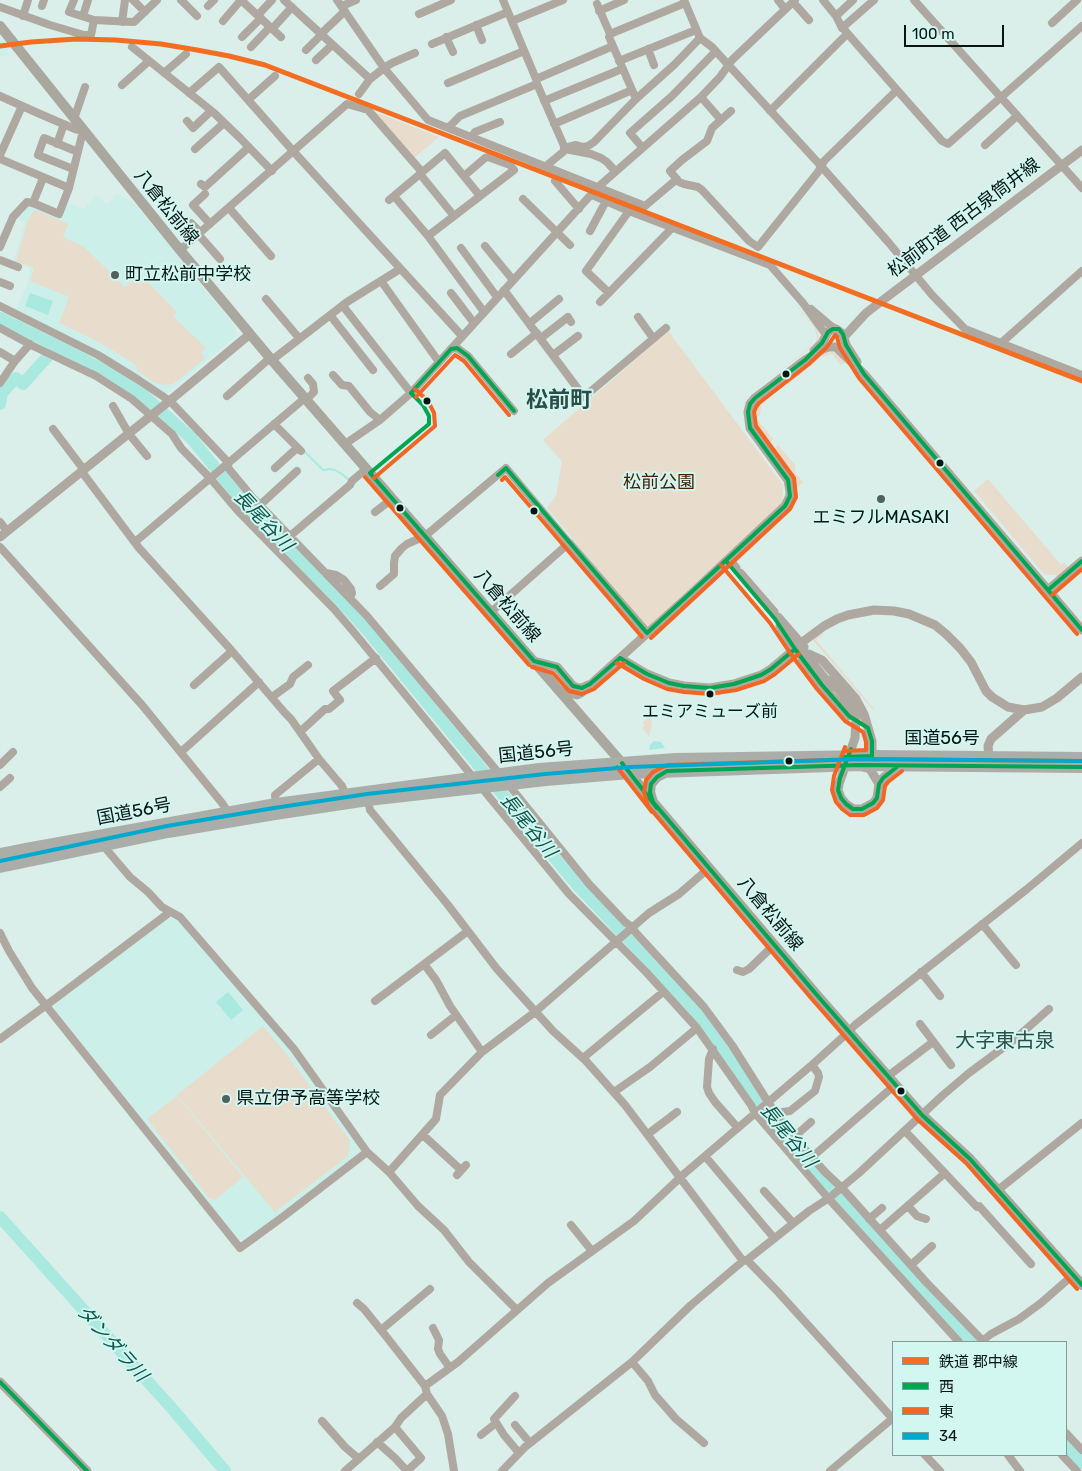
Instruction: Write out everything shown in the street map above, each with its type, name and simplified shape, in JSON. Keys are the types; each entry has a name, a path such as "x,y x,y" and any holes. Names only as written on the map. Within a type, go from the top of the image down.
{"highway":[{"name":"国道56号","path":"502,779 540,769 676,759 872,756 1082,758"},
{"name":"国道56号","path":"0,867 100,841 230,816 502,779 859,765 1082,767"},
{"name":"国道56号","path":"230,816 276,804 345,794 367,796"},
{"name":"国道56号","path":"0,854 26,848 100,841"}],"main road":[{"name":"八倉松前線","path":"0,26 83,131 271,359 622,763 774,945 922,1115 970,1159 1082,1285"},
{"path":"653,802 650,792 651,784 657,777 668,771"}],"street":[{"path":"10,0 4,8 50,25 89,36 91,35 94,20"},
{"path":"23,16 28,0"},
{"path":"74,0 69,12 94,20 122,22 134,22 155,1"},
{"path":"82,16 88,0"},
{"path":"122,22 125,0"},
{"path":"133,0 145,12"},
{"path":"181,0 197,16"},
{"path":"223,21 241,0 281,37"},
{"path":"242,37 272,0"},
{"path":"284,0 370,79"},
{"path":"306,50 325,30 341,6 356,0"},
{"path":"419,14 451,0"},
{"path":"502,0 565,149"},
{"path":"512,22 563,0"},
{"path":"624,0 598,7 636,99"},
{"path":"778,0 785,9"},
{"path":"823,0 845,31 942,141 948,144 1082,26"},
{"path":"836,16 853,0"},
{"path":"770,111 874,0"},
{"path":"914,0 1082,188"},
{"path":"1052,23 1077,0"},
{"path":"610,34 684,1 700,38 716,51 821,166 932,295 966,329 1000,344 1082,374"},
{"path":"345,444 380,420 411,393 598,188 642,147 701,97 720,77 732,60 785,9 794,1 809,20"},
{"path":"341,6 384,68 428,120 645,206 677,179"},
{"path":"251,47 292,7"},
{"path":"432,44 508,12"},
{"path":"476,25 482,40"},
{"path":"544,101 621,65 648,49 696,30"},
{"path":"446,38 453,52"},
{"path":"546,166 565,149 576,145 588,146 594,142 700,38"},
{"path":"316,60 332,45"},
{"path":"448,128 460,116 613,46"},
{"path":"132,47 211,111 272,171"},
{"path":"648,49 654,65"},
{"path":"448,83 524,50"},
{"path":"642,147 630,133 672,96 716,51"},
{"path":"358,94 370,79 392,62 415,53"},
{"path":"164,74 186,54"},
{"path":"122,85 148,61"},
{"path":"189,93 219,67 462,336"},
{"path":"248,100 275,76"},
{"path":"74,119 86,87"},
{"path":"554,124 632,90"},
{"path":"731,111 712,128 707,141 670,172 684,184 698,187 702,190 749,241 758,247 824,161 897,90"},
{"path":"0,96 83,131 69,188 59,214 27,202 13,217 3,232 0,247"},
{"path":"701,97 721,120"},
{"path":"180,250 347,104 368,110 454,216"},
{"path":"0,155 22,106"},
{"path":"187,121 193,128 211,111"},
{"path":"985,145 1017,116"},
{"path":"471,137 475,132 500,122"},
{"path":"195,149 224,123"},
{"path":"58,144 64,124"},
{"path":"73,169 38,155 44,138 78,152"},
{"path":"201,184 205,187 249,147"},
{"path":"565,149 592,154 607,162 615,171"},
{"name":"松前町道 西古泉筒井線","path":"841,333 1082,150"},
{"path":"480,196 445,153 392,198 428,236 484,312"},
{"path":"428,236 514,170 510,165 488,157 464,176"},
{"path":"0,159 69,188"},
{"path":"33,203 43,178"},
{"path":"555,182 579,209"},
{"path":"205,194 193,205 210,224"},
{"path":"592,195 770,265 803,303 826,336 828,344 834,347 864,374 1082,630"},
{"path":"523,199 570,245"},
{"path":"590,231 606,201"},
{"path":"229,208 271,256"},
{"path":"609,293 586,271 629,210"},
{"path":"191,223 220,259"},
{"path":"600,302 674,227"},
{"path":"485,246 513,280"},
{"path":"461,248 497,297"},
{"path":"0,260 18,267"},
{"path":"227,396 271,359 330,315 400,269"},
{"path":"1000,344 1082,271"},
{"path":"381,281 440,362"},
{"path":"0,282 10,286"},
{"path":"504,290 584,397 666,328"},
{"path":"451,292 474,323"},
{"path":"530,323 559,299"},
{"path":"266,300 299,338"},
{"path":"803,303 841,333 846,345 864,374"},
{"path":"0,306 115,364 169,402 226,460 227,465 238,480 260,505 367,616 589,884 704,1007 732,1045 775,1113 812,1158 982,1341"},
{"path":"343,306 411,393"},
{"path":"330,315 373,370"},
{"path":"511,354 568,317 571,322"},
{"path":"638,317 654,338"},
{"path":"0,328 96,376 132,399 172,434 181,448 212,477 238,511 334,609 570,894 618,942 697,1028 756,1113 828,1198 958,1341"},
{"path":"805,360 820,345 830,330 841,333"},
{"path":"558,690 577,695 581,693 785,506 790,496 790,486 785,474 750,428 748,417 750,404 755,398 805,360 823,349 842,344 841,333"},
{"path":"0,522 4,534 169,402 250,334"},
{"path":"553,355 578,336"},
{"path":"0,383 14,361 30,344"},
{"path":"451,349 457,348 468,356 514,411"},
{"path":"0,352 14,361"},
{"path":"333,374 342,385 349,386 370,412 380,420"},
{"path":"136,542 314,392 313,384 308,378"},
{"path":"113,406 129,434 147,456"},
{"path":"274,424 299,450 275,468"},
{"path":"53,429 136,542 301,731 319,759 342,786 345,794"},
{"path":"380,586 394,574 395,556 402,548 425,536 506,468 647,633"},
{"path":"290,536 366,469"},
{"path":"260,505 297,471"},
{"path":"375,512 392,499"},
{"path":"491,612 569,543"},
{"path":"0,547 142,705 230,816"},
{"path":"727,560 774,615 825,683 832,687"},
{"path":"1048,590 1082,561"},
{"path":"620,658 647,674 670,683 710,688 734,684 762,675 824,626 837,619 867,611 882,610 908,614 935,626 954,640 966,655 992,698 1008,707 1024,710 1042,707 1050,703 1082,677"},
{"path":"798,646 800,646 832,687 844,698 854,711 856,718 855,738 840,778 838,790 841,798 853,809 862,809 873,803 877,798 879,784 885,776 898,766"},
{"path":"194,685 232,651"},
{"path":"806,656 840,690 844,698"},
{"path":"806,656 812,673 849,716"},
{"path":"806,656 822,660 856,699 864,714 872,741 872,756"},
{"path":"301,731 325,709 329,709 340,700 333,691 376,658"},
{"path":"534,661 557,668 573,686 582,688 590,684"},
{"path":"272,697 290,684 294,677 308,665"},
{"path":"181,752 259,682"},
{"path":"989,757 988,746 991,739 1024,710"},
{"path":"2,760 14,752"},
{"path":"276,804 275,796 319,759"},
{"path":"859,765 870,769 879,784"},
{"path":"0,787 10,778"},
{"path":"367,796 370,810 497,969 534,1012 614,1092 745,1261 778,1292 892,1418"},
{"path":"100,841 130,877 162,906 180,917 294,1049 367,1152 389,1172 418,1206 444,1230 469,1262 517,1310"},
{"path":"345,1471 395,1427 426,1390 517,1310 561,1273 634,1221 705,1156 812,1065 854,1025 1082,843"},
{"path":"389,1172 436,1119 440,1095 482,1052 534,1012 618,942 649,913 679,894 709,868"},
{"path":"0,1039 170,912"},
{"path":"982,924 1016,965"},
{"path":"375,1001 468,931"},
{"path":"0,933 21,971 46,1006 240,1248 367,1152"},
{"path":"737,970 743,972 749,969 774,945"},
{"path":"424,964 482,1052"},
{"path":"922,972 940,996"},
{"path":"582,1058 663,992"},
{"path":"502,1471 519,1453 632,1362 691,1305 809,1210 860,1173 943,1095 1016,1039 1049,1009"},
{"path":"431,1036 456,1015"},
{"path":"920,1024 951,1065"},
{"path":"614,1092 650,1067 697,1028"},
{"path":"888,1076 933,1042"},
{"path":"713,1049 709,1059 707,1087 715,1102 738,1128"},
{"path":"775,1113 790,1111 815,1091 819,1077 812,1065"},
{"path":"812,1158 896,1085"},
{"path":"648,1134 677,1112"},
{"path":"794,1137 811,1122"},
{"path":"998,1190 1082,1123"},
{"path":"905,1131 977,1207 979,1206 1031,1264"},
{"path":"423,1135 461,1170"},
{"path":"705,1156 774,1238"},
{"path":"880,1230 945,1173"},
{"path":"764,1191 793,1224"},
{"path":"908,1206 917,1216 926,1219"},
{"path":"869,1218 882,1208"},
{"path":"571,1225 592,1251"},
{"path":"911,1265 932,1246"},
{"path":"984,1341 991,1334 1019,1319 1041,1303 1073,1275"},
{"path":"381,1330 430,1289"},
{"path":"357,1303 381,1330 426,1390 442,1416 448,1434 454,1471"},
{"path":"433,1328 439,1340 438,1349 440,1354 450,1368"},
{"path":"632,1362 648,1382 655,1396 676,1419 704,1443"},
{"path":"0,1382 87,1471"},
{"path":"515,1396 494,1419 519,1453"},
{"path":"830,1471 892,1420"},
{"path":"322,1421 359,1459"},
{"path":"481,1435 496,1423"},
{"path":"515,1425 530,1444"},
{"path":"377,1442 407,1471 421,1458 395,1427"},
{"path":"1067,1434 1082,1450"},
{"path":"926,1456 940,1471"},
{"path":"1009,1456 1020,1471"},
{"path":"1063,1456 1077,1471"}],"shaded area":[{"path":"5,39 8,55 0,57 0,41"},
{"path":"115,194 135,204 236,330 235,337 165,395 16,312 28,281 30,268 13,263 25,222 15,217 27,204 60,217 66,202 84,209 96,195 107,204"},
{"name":"県立伊予高等学校","path":"167,918 178,919 292,1050 360,1147 359,1155 245,1240 238,1239 54,1008 56,1004"}],"green space":[{"path":"370,110 439,137 413,159"},
{"path":"36,210 68,224 63,237 84,247 125,287 139,273 177,312 173,316 206,348 201,352 205,358 173,384 155,383 137,370 136,365 109,348 59,323 69,297 30,281 34,268 16,261 27,223 32,213"},
{"path":"791,299 816,327 819,337 817,342 813,346 770,379 815,343 817,337 815,328"},
{"name":"松前公園","path":"666,328 783,485 782,505 647,628 547,508 556,496 562,461 543,440 651,346"},
{"path":"832,352 840,356 845,362 841,365 832,354 820,357 813,363 811,360 819,354"},
{"path":"804,365 806,369 788,384 785,380"},
{"path":"774,392 761,405 760,415 756,418 773,439 769,443 756,426 754,419 759,403"},
{"path":"778,445 795,465 795,473 803,482 797,487 791,472 774,449"},
{"path":"988,479 1061,565 1064,562 1069,568 1057,577 1044,574 974,491"},
{"path":"823,632 816,640 873,710 812,639"},
{"path":"650,716 652,725 649,736 642,728 645,725 643,722"},
{"path":"263,1026 288,1056 350,1141 348,1156 275,1212 177,1095"},
{"path":"177,1096 243,1177 215,1200 209,1198 147,1119"}],"water":[{"path":"30,293 53,301 48,315 25,306"},
{"path":"654,741 661,742 665,748 649,750 650,745"},
{"path":"228,992 243,1010 231,1020 216,1002"}],"waterway":[{"name":"長尾谷川","path":"0,318 116,377 142,394 191,438 243,502 367,630 577,885 689,1004 709,1028 779,1130 823,1181 971,1341"},
{"name":"ダンダラ川","path":"0,404 2,393 16,378 23,384 57,346"},
{"path":"303,450 323,470 335,470 349,480"},
{"name":"ダンダラ川","path":"0,1217 169,1405 225,1471"},
{"name":"長尾谷川","path":"1067,1446 1082,1463"}],"rail line":[{"name":"郡中線","path":"0,46 76,39 116,40 161,44 197,50 265,65 1082,381"}],"transit line":[{"name":"西","path":"647,633 785,506 790,496 788,480 750,428 748,412 750,404 755,398 805,360 822,343 828,332 833,329 839,329 843,334 846,345 864,374 1082,630"},
{"name":"東","path":"651,638 790,509 796,497 794,478 756,426 754,412 759,403 809,364 827,347 835,335 840,348 859,378 1077,634"},
{"name":"西","path":"411,393 451,349 457,348 468,356 514,411"},
{"name":"東","path":"416,397 455,355 464,361 509,415"},
{"name":"東","path":"374,478 435,426 434,413 428,401 415,389"},
{"name":"西","path":"370,473 429,424 429,416 423,405 411,393"},
{"name":"西","path":"498,475 506,468 647,633"},
{"name":"西","path":"370,473 534,661"},
{"name":"東","path":"365,477 529,665"},
{"name":"東","path":"502,480 505,477 642,637"},
{"name":"西","path":"726,561 775,619 822,685 849,716 868,728 872,741 872,756 844,757"},
{"name":"西","path":"1048,590 1082,561"},
{"name":"東","path":"721,565 770,623 817,689 845,721 863,732 866,750 844,751"},
{"name":"東","path":"1052,595 1082,569"},
{"name":"西","path":"620,658 647,674 669,683 710,688 734,684 761,675 795,649"},
{"name":"東","path":"617,663 644,679 667,689 710,694 736,690 764,681 799,654"},
{"name":"西","path":"534,661 557,667 573,686 582,688 590,684 620,658"},
{"name":"東","path":"532,667 553,673 569,691 582,694 594,689 624,663"},
{"name":"東","path":"845,747 834,776 832,790 836,802 850,815 864,815 877,808 883,800 885,786 902,771"},
{"name":"西","path":"851,749 840,778 838,790 841,798 853,809 862,809 873,803 877,798 879,784 883,778 898,766"},
{"name":"東","path":"1077,1289 966,1163 917,1119 811,998 648,806 644,792 646,780 653,772 667,765 859,759 1082,761"},
{"name":"34","path":"0,861 167,826 274,808 367,794 545,774 630,767 859,759 1082,761"},
{"name":"西","path":"622,763 657,808"},
{"name":"西","path":"1082,767 859,765 667,771 657,777 651,784 650,792 653,802 816,994 922,1115 970,1159 1082,1285"},
{"name":"東","path":"617,767 652,812"},
{"name":"西","path":"0,1382 87,1471"}],"place":[{"name":"町立松前中学校","path":"115,275"},
{"name":"エミフルMASAKI","path":"881,499"},
{"name":"エミアミューズ前","path":"710,694"},
{"name":"県立伊予高等学校","path":"226,1099"}],"district":[{"name":"松前町","path":"559,401"},
{"name":"大字東古泉","path":"1005,1041"}]}
